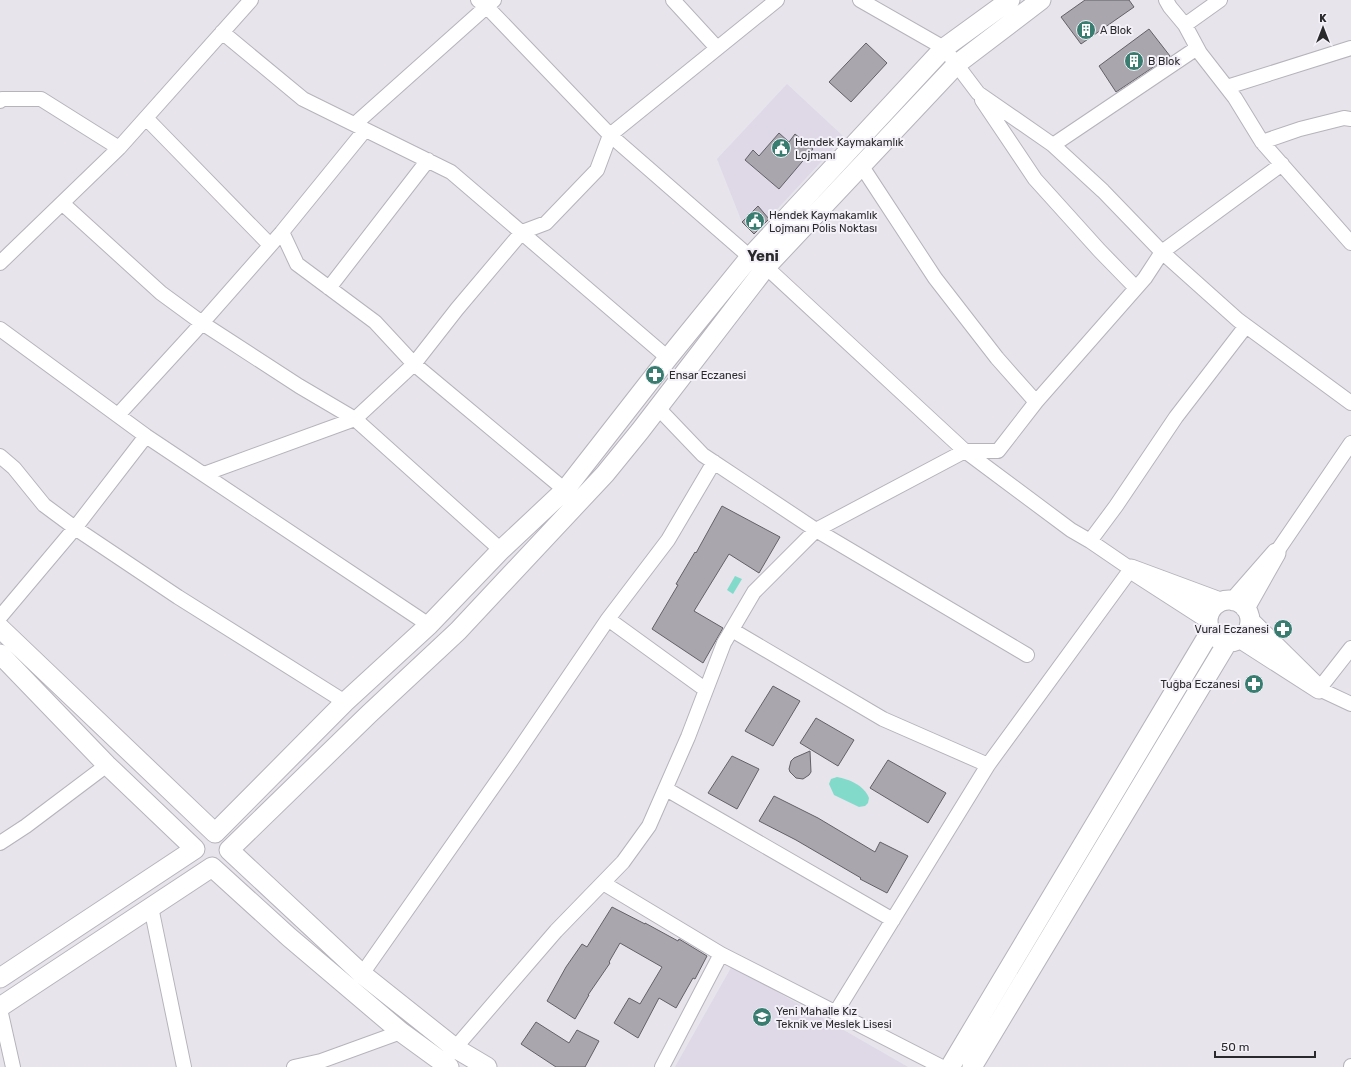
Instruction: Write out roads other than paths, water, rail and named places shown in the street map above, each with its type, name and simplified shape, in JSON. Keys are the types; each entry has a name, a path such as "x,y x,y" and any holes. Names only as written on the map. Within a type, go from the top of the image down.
{"main road":[{"path":"215,833 345,702 429,625 501,550 565,490 668,358 750,257 944,48 1010,0"},
{"path":"0,1008 151,907 225,860 229,850 458,630 605,474 766,268 861,165 957,64 1041,0"},
{"path":"1237,608 1276,553"},
{"path":"1131,569 1237,608 1319,689"},
{"path":"1131,569 1208,625 1214,637 1220,641 1234,641 1319,689"},
{"path":"950,1067 1208,625 1210,611 1214,606 1237,608"},
{"path":"972,1067 1234,641 1246,634 1249,628 1237,608"},
{"path":"0,628 215,833"},
{"path":"0,654 107,765 195,849"},
{"path":"443,1066 289,937 212,867 202,863 198,859 195,849 196,843 204,834 220,834 227,841 229,850 362,974 455,1048 487,1067"},
{"path":"0,978 195,849"}],"street":[{"path":"0,264 119,148 251,0"},
{"path":"673,0 717,48"},
{"path":"204,474 355,419 414,364 456,310 522,232 546,223 597,170 610,135 777,0"},
{"path":"860,0 944,48 978,93 1035,179 1099,250 1136,288"},
{"path":"1166,0 1185,25 1197,48 1235,98 1262,142 1351,243"},
{"path":"1185,25 1220,0"},
{"path":"118,415 282,232 360,127 486,2 610,135 750,257 766,268 965,450 1071,530 1131,569 988,765 836,1012"},
{"path":"222,32 303,99 451,172 668,358"},
{"path":"1053,145 1197,48"},
{"path":"1227,87 1351,48"},
{"path":"978,93 1053,145 1103,191 1162,252 1246,326 1351,404"},
{"path":"0,101 41,100 119,148"},
{"path":"146,118 270,245"},
{"path":"1262,142 1300,129 1344,118 1351,119"},
{"path":"329,288 428,160"},
{"path":"443,1066 455,1048 556,931 623,862 650,826 724,643 754,592 816,530 965,450 998,451 1036,402 1145,278 1162,252 1282,164"},
{"path":"861,165 935,278 997,358 1036,402"},
{"path":"62,203 161,294 202,323 299,386 355,419 501,550"},
{"path":"282,232 297,264 375,322 414,364 565,490"},
{"path":"1090,541 1116,506 1176,417 1246,326"},
{"path":"0,329 146,436 429,625"},
{"path":"658,408 703,455 816,530 1027,655"},
{"path":"0,617 74,528 146,436"},
{"path":"1276,553 1351,443"},
{"path":"0,456 14,468 44,505 74,528 178,597 345,702"},
{"path":"362,974 508,767 608,619 668,540 714,462"},
{"path":"608,619 706,690"},
{"path":"732,630 883,719 988,765"},
{"path":"1351,648 1319,689 1351,704"},
{"path":"0,843 26,826 107,765"},
{"path":"666,789 894,920"},
{"path":"603,883 721,954 942,1067"},
{"path":"151,907 184,1067"},
{"path":"662,1067 721,954"},
{"path":"0,1008 13,1067"},
{"path":"294,1067 321,1061 401,1032"}],"place":[{"name":"A Blok","path":"1086,30"},
{"name":"B Blok","path":"1134,61"},
{"name":"Hendek Kaymakamlık Lojmanı","path":"781,148"},
{"name":"Hendek Kaymakamlık Lojmanı Polis Noktası","path":"755,221"},
{"name":"Ensar Eczanesi","path":"655,375"},
{"name":"Vural Eczanesi","path":"1283,629"},
{"name":"Tuğba Eczanesi","path":"1254,684"},
{"name":"Yeni Mahalle Kız Teknik ve Meslek Lisesi","path":"762,1017"}],"district":[{"name":"Yeni","path":"763,256"}]}
